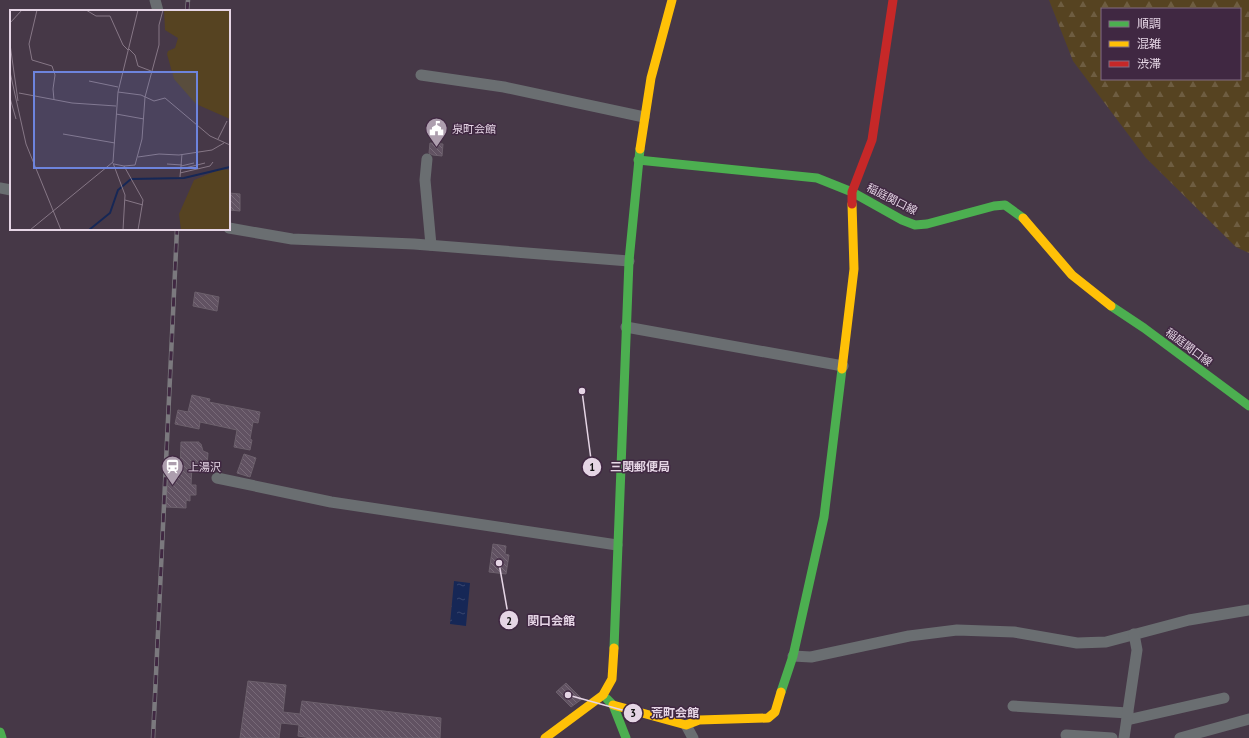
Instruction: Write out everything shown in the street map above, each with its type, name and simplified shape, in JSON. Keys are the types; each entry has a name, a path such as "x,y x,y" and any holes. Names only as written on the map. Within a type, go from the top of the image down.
{"main road":[{"path":"545,738 603,695 612,679 626,327 638,160 651,78 672,0"},
{"path":"613,705 686,725 699,720 768,718 775,712 793,656 824,518 854,269 852,192 872,140 893,0"},
{"name":"稲庭関口線","path":"638,160 817,178 852,192 902,220 915,225 941,221 994,206 1005,205 1016,211 1072,275 1099,298 1144,328 1249,406"},
{"path":"603,695 613,705 626,738"},
{"path":"0,732 2,738"}],"street":[{"path":"155,0 158,10"},
{"path":"421,75 504,87 644,117"},
{"path":"428,159 425,180 430,245"},
{"path":"0,188 10,190"},
{"path":"230,228 292,239 430,245 630,261"},
{"path":"626,327 843,366"},
{"path":"217,478 331,502 617,545"},
{"path":"793,656 811,657 902,638 957,630 1014,632 1077,642 1106,642 1189,620 1249,610"},
{"path":"1124,738 1137,650 1134,634"},
{"path":"1013,706 1127,716 1224,698"},
{"path":"1180,738 1249,719"},
{"path":"686,725 693,738"},
{"path":"1066,736 1112,738"}],"green space":[{"path":"1049,0 1249,0 1249,253 1236,247 1146,158 1073,61"}],"water":[{"path":"454,581 470,583 466,626 450,624"}],"building":[{"name":"泉町会館","path":"430,143 443,144 442,156 429,153"},
{"path":"230,193 240,194 240,211 230,210"},
{"path":"195,292 219,297 217,311 193,306"},
{"path":"192,395 210,399 209,402 260,412 258,423 253,422 250,450 234,447 237,430 200,422 199,429 175,424 178,410 188,412"},
{"path":"181,442 199,442 203,451 208,453 207,466 192,466 191,485 196,485 196,495 190,495 190,501 186,500 186,508 166,507 168,473 180,474"},
{"path":"244,454 256,458 250,477 237,473"},
{"path":"493,544 506,546 505,554 509,555 506,574 489,572"},
{"path":"248,681 286,685 283,712 300,714 302,701 441,718 440,738 311,738 298,736 299,725 281,723 279,738 240,738"},
{"path":"566,683 582,699 571,707 556,692"}],"railway":[{"path":"187,10 188,0"},
{"path":"153,738 177,230"}],"traffic: fast":[{"path":"614,648 629,261 640,149"},
{"path":"638,160 817,178 852,192 902,220 915,225 927,224 994,206 1005,205 1023,218"},
{"path":"1111,306 1144,328 1249,406"},
{"path":"781,692 793,656 824,517 842,369"},
{"path":"607,699 613,705 626,738"},
{"path":"0,732 2,738"}],"traffic: slow":[{"path":"640,149 651,78 672,0"},
{"path":"842,369 854,269 852,204"},
{"path":"1023,218 1072,275 1111,306"},
{"path":"545,738 603,695 612,679 614,648"},
{"path":"613,705 686,725 699,720 768,718 775,712 781,692"}],"traffic: jam":[{"path":"852,204 852,192 872,140 893,0"}],"place":[{"name":"泉町会館","path":"436,148"},
{"name":"三関郵便局","path":"582,391"},
{"name":"上湯沢","path":"173,486"},
{"name":"関口会館","path":"499,563"},
{"name":"荒町会館","path":"568,695"}]}
